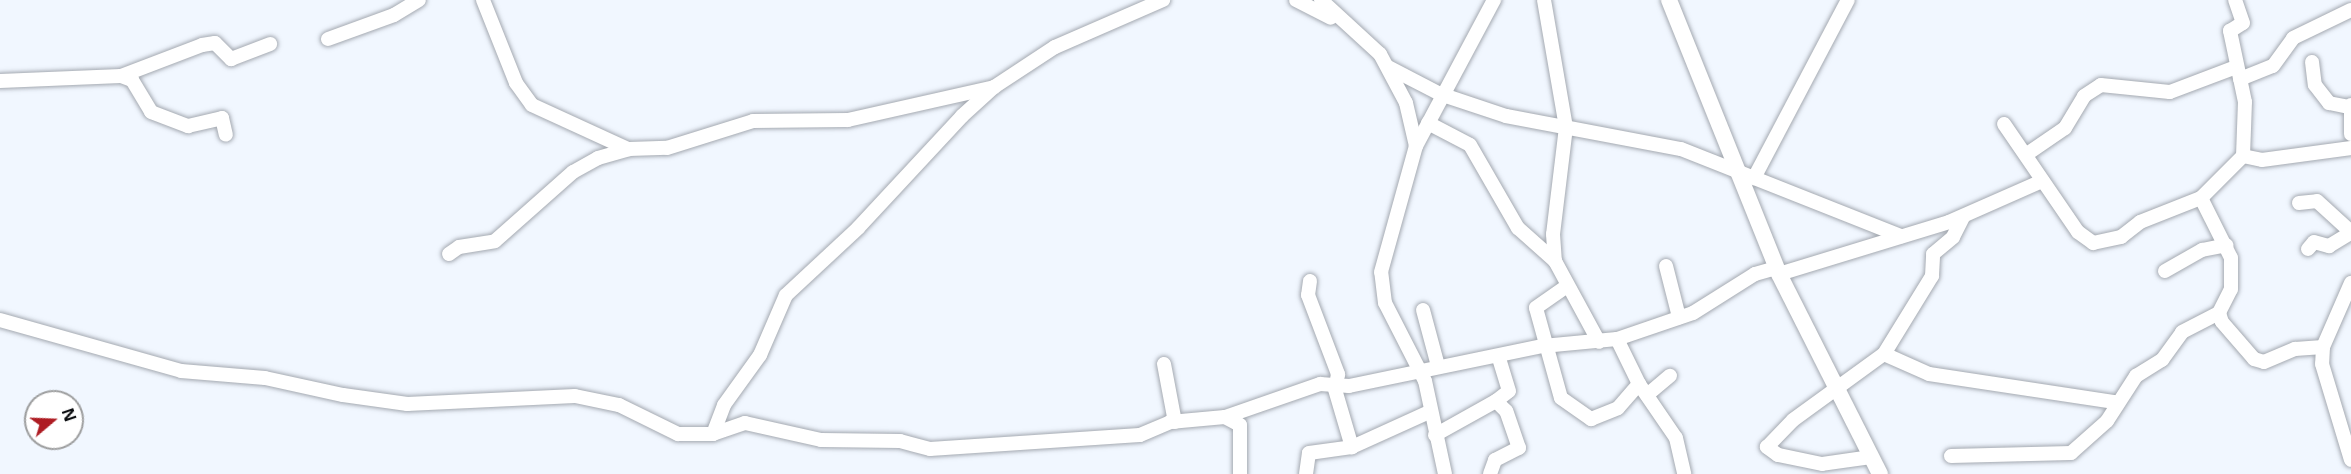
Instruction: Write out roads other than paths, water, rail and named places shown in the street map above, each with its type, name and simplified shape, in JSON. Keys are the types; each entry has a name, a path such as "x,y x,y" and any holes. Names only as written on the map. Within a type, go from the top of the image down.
{"street":[{"path":"328,39 394,15 419,0"},
{"path":"483,0 508,65 532,105 629,149"},
{"path":"713,434 724,405 760,355 786,295 994,87 1087,29 1163,0"},
{"path":"1296,0 1355,29"},
{"path":"1321,0 1355,29 1388,67 1406,103 1416,146"},
{"path":"1445,474 1421,370 1385,303 1381,272 1416,146 1440,94 1494,0"},
{"path":"1544,0 1566,128 1553,234 1555,261 1599,342"},
{"path":"1669,0 1778,271 1880,474"},
{"path":"1754,178 1848,0"},
{"path":"2004,124 2027,154 2042,181 2078,232 2093,243 2121,237 2140,222 2201,198 2243,156 2238,73 2230,31 2243,23 2235,0"},
{"path":"2027,154 2066,128 2084,96 2101,85 2170,93 2238,73 2272,66 2293,38 2351,10"},
{"path":"0,81 121,76 202,45 216,43 231,58 270,44"},
{"path":"2312,62 2315,85 2329,103 2350,106 2351,134"},
{"path":"1388,67 1440,94 1566,128 1682,149 1901,236"},
{"path":"121,76 132,80 152,112 188,126 222,118 226,135"},
{"path":"449,254 459,246 495,241 573,172 629,149 668,148 753,121 848,120 994,87"},
{"path":"1428,123 1470,145 1518,228 1555,261"},
{"path":"2243,156 2262,160 2351,148"},
{"path":"0,320 181,371 265,378 407,404 575,396 619,405 678,435 713,434 746,423 820,440 900,441 930,449 1140,435 1175,422 1225,417 1320,384 1335,386 1438,366 1499,358 1543,346 1617,339 1679,317 1778,271 1963,217 2042,181"},
{"path":"1951,456 2071,453 2107,421 2115,402 2136,376 2162,360 2182,332 2219,312 2231,289 2227,245 2201,198"},
{"path":"2299,203 2317,201 2351,232 2329,246 2314,242 2308,249"},
{"path":"1871,457 1822,464 1778,455 1767,447 1836,386 1884,354 1932,276 1933,254 1953,237 1963,217"},
{"path":"2165,271 2202,250 2227,245"},
{"path":"1666,266 1679,317"},
{"path":"1310,281 1308,295 1338,374 1335,386 1352,447"},
{"path":"2351,283 2323,346 2322,364 2351,460"},
{"path":"1567,286 1536,307 1543,346 1561,398 1591,419 1618,408 1643,390 1670,376"},
{"path":"1423,310 1438,366"},
{"path":"2219,312 2254,359 2264,362 2295,349 2323,346"},
{"path":"1617,339 1643,390 1676,438 1684,474"},
{"path":"1884,354 1929,374 2115,402"},
{"path":"1435,435 1497,401 1509,391 1499,358"},
{"path":"1164,364 1175,422"},
{"path":"1490,474 1495,460 1519,448 1511,420 1497,401"},
{"path":"1306,474 1309,453 1352,447 1429,412"},
{"path":"1225,417 1240,425 1240,474"}]}
